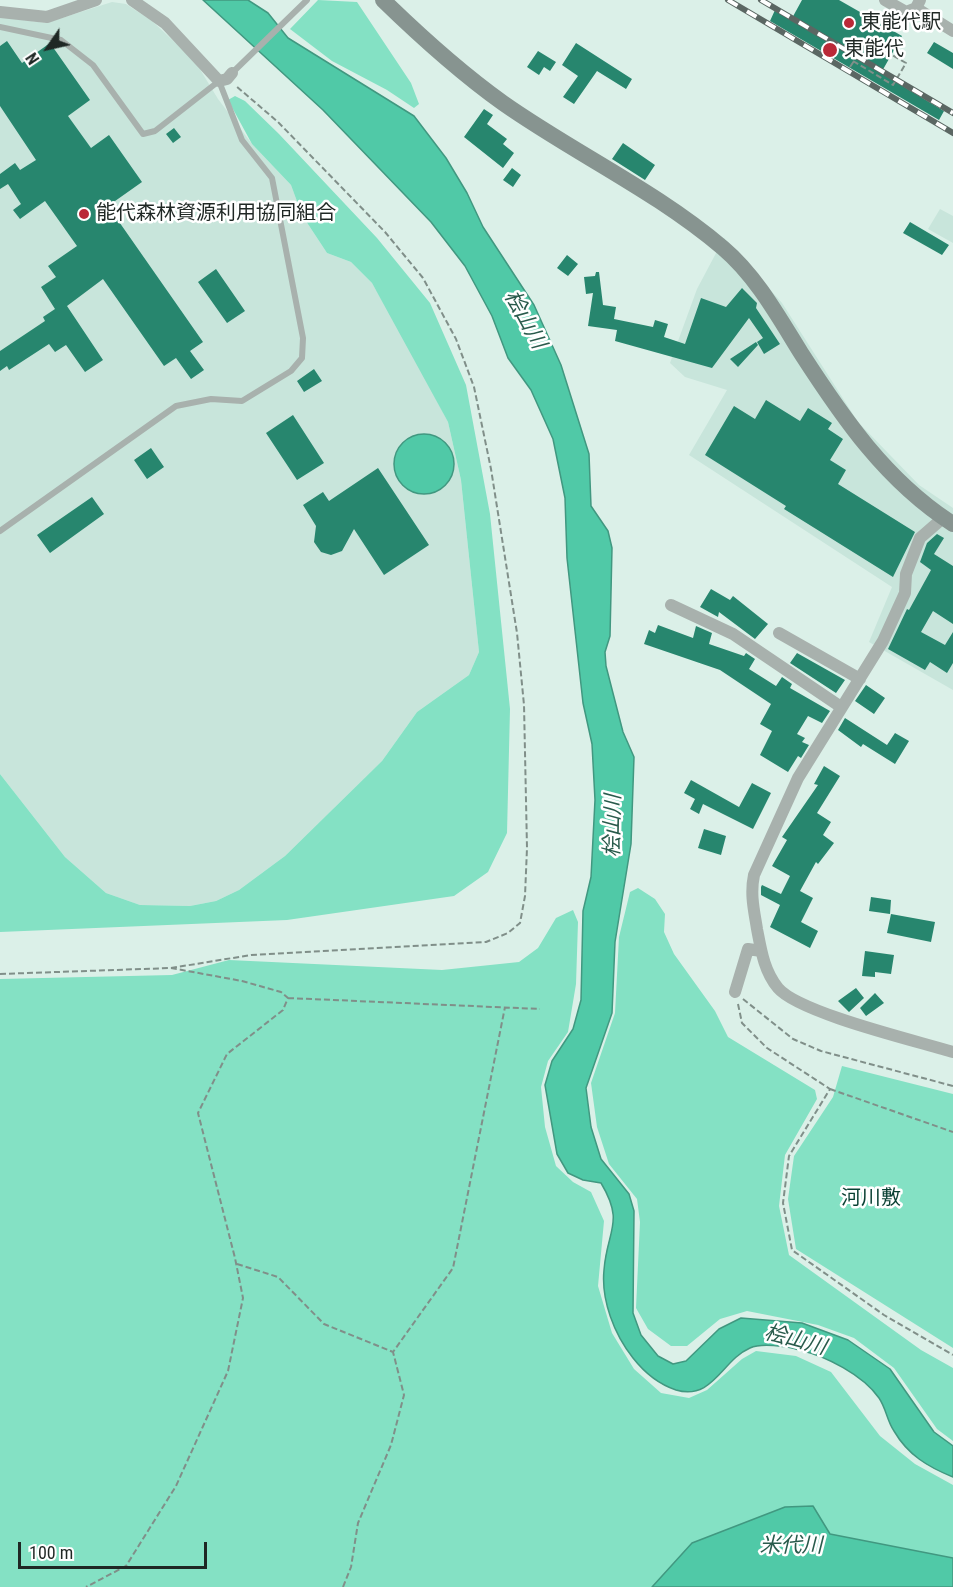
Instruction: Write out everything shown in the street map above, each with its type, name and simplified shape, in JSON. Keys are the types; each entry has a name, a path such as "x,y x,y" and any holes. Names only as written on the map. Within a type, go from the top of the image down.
{"street":[{"path":"0,12 47,17 96,0"},
{"path":"132,0 165,23 226,77"},
{"path":"383,0 502,102 659,201 723,248 746,271 838,410 876,458 903,486 948,521 920,538 906,574 905,593 883,641 798,778 754,875 751,891 766,968 778,988 790,999 840,1018 953,1052"},
{"path":"885,0 906,12 918,4 953,31"},
{"path":"671,605 733,634 841,707"},
{"path":"779,633 860,679"},
{"path":"735,992 748,949 762,951"}],"lane":[{"path":"0,27 61,40 93,65 142,134 155,131 226,77 307,0"},
{"path":"0,531 176,406 211,399 242,401 291,371 302,358 303,338 272,178 242,140 226,77"}],"path":[{"path":"853,62 893,85 906,63 885,51 881,58"},
{"path":"850,67 855,58"},
{"path":"0,974 171,968 251,955 486,942 508,933 519,923 525,896 527,848 524,705 517,633 491,469 474,387 456,339 423,278 386,232 278,122 226,77"},
{"path":"171,968 242,981 281,992 288,998 540,1009"},
{"path":"735,992 793,1039 821,1051 953,1086"},
{"path":"735,992 742,1023 767,1048 830,1089 953,1132"},
{"path":"86,1587 126,1566 176,1486 228,1371 243,1298 237,1264 198,1113 227,1053 283,1010 288,998"},
{"path":"343,1587 351,1567 358,1523 391,1445 404,1395 393,1352 453,1268 505,1007"},
{"path":"830,1089 789,1156 783,1203 792,1250 884,1315 953,1355"},
{"path":"237,1264 278,1277 324,1324 393,1352"}],"shaded area":[{"path":"112,2 126,4 152,21 195,61 218,99 252,144 291,185 302,215 327,253 351,262 372,283 408,345 448,422 461,480 479,652 469,675 417,712 382,761 285,856 239,890 216,901 190,906 140,905 106,893 65,857 0,774 0,17 46,23"},
{"path":"940,209 953,216 953,243 928,229"},
{"path":"724,238 782,303 858,422 919,485 953,508 953,690 869,642 892,587 689,455 727,390 685,377 670,363 697,289"}],"green space":[{"path":"318,0 357,2 411,83 419,104 414,108 387,90 332,61 290,29"},
{"path":"235,96 245,101 279,134 377,238 430,303 466,385 490,514 510,709 507,833 488,872 454,896 287,920 0,932 0,774 65,857 106,893 140,905 190,906 216,901 239,890 285,856 382,761 417,712 469,675 479,652 461,480 448,422 372,283 351,262 327,253 302,215 291,185 252,144 228,100"},
{"path":"638,888 655,899 665,914 664,932 674,954 715,1011 728,1037 815,1090 817,1099 785,1155 779,1206 789,1255 921,1350 953,1368 953,1441 937,1429 894,1368 854,1338 818,1325 747,1311 720,1319 687,1346 671,1346 648,1329 636,1308 640,1222 637,1199 609,1164 597,1127 591,1083 615,1013 619,937 630,892"},
{"path":"573,910 578,922 576,984 568,1032 548,1061 541,1087 545,1127 556,1166 573,1182 591,1192 604,1221 598,1286 612,1333 634,1369 661,1393 689,1398 707,1390 742,1359 756,1351 796,1356 831,1372 880,1436 915,1464 953,1485 953,1558 830,1534 812,1506 785,1507 692,1543 652,1587 0,1587 0,979 172,975 229,960 442,970 519,962 538,948 556,918"},
{"name":"河川敷","path":"842,1066 953,1094 953,1348 796,1249 788,1199 794,1156 833,1097"}],"water":[{"name":"桧山川","path":"203,0 248,0 268,13 288,38 414,116 446,158 467,193 483,227 534,305 561,365 589,454 591,506 608,531 612,548 610,636 605,652 606,666 623,732 634,757 631,844 615,942 612,1013 586,1088 591,1127 601,1159 629,1194 634,1211 633,1313 641,1335 658,1356 673,1364 686,1361 719,1329 741,1318 802,1323 848,1340 890,1369 934,1432 953,1446 953,1477 927,1464 906,1447 892,1427 879,1398 864,1382 854,1374 821,1357 787,1347 755,1346 740,1354 708,1385 689,1392 676,1390 652,1377 633,1358 620,1338 610,1316 604,1281 606,1256 613,1226 612,1208 601,1183 583,1180 568,1173 557,1154 545,1085 552,1061 573,1029 581,1000 583,911 591,877 595,800 592,744 583,703 567,558 565,498 553,439 531,390 508,358 492,316 465,266 431,222 323,110"},
{"path":"418,434 430,434 441,439 449,447 454,464 452,476 441,489 430,494 418,494 407,489 399,481 394,470 394,458 399,447 407,439"},
{"name":"米代川","path":"813,1506 830,1534 953,1558 953,1587 652,1587 692,1543 785,1507"}],"building":[{"path":"802,0 839,0 902,36 881,73 944,111 939,120 770,21 775,10 791,20"},
{"name":"能代森林資源利用協同組合","path":"7,41 22,63 50,43 90,100 68,116 91,148 109,135 142,182 108,206 203,342 190,351 204,370 191,379 176,358 164,366 103,279 67,306 103,360 85,372 66,345 55,352 49,344 9,370 7,366 0,371 0,351 45,321 43,317 55,309 41,287 56,277 48,266 77,246 45,201 20,219 13,210 21,204 8,184 0,189 0,174 15,163 20,170 36,160 0,106 0,46"},
{"path":"934,42 953,53 953,69 927,53"},
{"path":"576,43 632,79 626,89 597,71 574,104 563,97 578,76 562,65"},
{"path":"538,51 556,62 550,71 544,67 539,75 527,67"},
{"path":"484,109 493,115 487,124 507,139 503,144 514,153 503,168 464,137"},
{"path":"174,128 181,137 173,143 166,134"},
{"path":"623,143 655,165 645,180 612,159"},
{"path":"512,168 521,175 513,187 503,180"},
{"path":"910,222 949,245 942,255 903,233"},
{"path":"567,255 578,264 568,276 557,268"},
{"path":"216,269 245,311 227,323 198,282"},
{"path":"596,272 599,272 603,305 616,307 614,319 653,327 655,320 668,324 664,337 685,344 701,298 726,307 742,288 757,303 756,308 780,344 764,354 757,342 763,338 749,318 712,368 615,341 617,330 588,326 593,293 586,294 584,277 595,276"},
{"path":"756,342 758,345 738,367 730,359"},
{"path":"314,369 322,381 304,392 297,381"},
{"path":"766,400 800,421 808,408 832,423 828,429 843,439 830,460 846,470 838,484 915,532 893,577 784,509 786,506 705,455 734,406 755,419"},
{"path":"293,415 324,463 297,480 266,433"},
{"path":"151,448 164,467 147,479 134,460"},
{"path":"378,468 429,545 384,575 354,529 342,551 331,555 321,552 314,542 316,526 303,505 323,492 329,501"},
{"path":"92,497 104,514 50,553 37,535"},
{"path":"937,534 944,538 934,554 953,566 953,624 933,611 921,632 945,645 953,632 953,663 947,673 930,662 925,670 888,649 907,609 909,610 931,570 920,562 927,543"},
{"path":"711,589 730,600 733,596 768,624 755,639 719,612 718,617 700,607"},
{"path":"658,625 693,638 696,626 712,633 709,644 744,656 746,653 755,659 749,669 776,686 782,677 792,684 790,688 830,711 822,723 808,716 797,734 805,738 802,742 809,745 801,758 798,756 788,772 760,755 772,731 760,724 771,704 720,670 644,644 649,630 655,633"},
{"path":"797,653 845,680 836,693 790,663"},
{"path":"866,685 885,698 874,714 855,701"},
{"path":"845,718 887,745 895,733 909,741 895,764 863,744 861,747 838,730"},
{"path":"824,766 840,776 817,813 831,822 823,835 834,843 818,864 816,862 800,891 813,898 801,922 818,931 810,948 770,927 780,905 761,895 761,887 762,885 781,894 790,876 772,866 787,840 782,837 818,785 814,784"},
{"path":"691,780 739,807 752,783 771,793 753,829 703,804 699,814 690,809 695,799 684,793"},
{"path":"704,829 726,836 721,855 698,848"},
{"path":"871,897 891,900 890,914 869,911"},
{"path":"891,914 935,922 931,942 887,933"},
{"path":"865,951 894,955 891,974 875,972 875,977 862,976"},
{"path":"856,988 864,998 849,1012 838,1001"},
{"path":"875,993 884,1003 866,1016 860,1008"}],"railway":[{"path":"728,0 953,133"},
{"path":"761,0 953,113"}],"place":[{"name":"東能代駅","path":"849,23"},
{"name":"東能代","path":"830,50"},
{"name":"能代森林資源利用協同組合","path":"84,214"}]}
